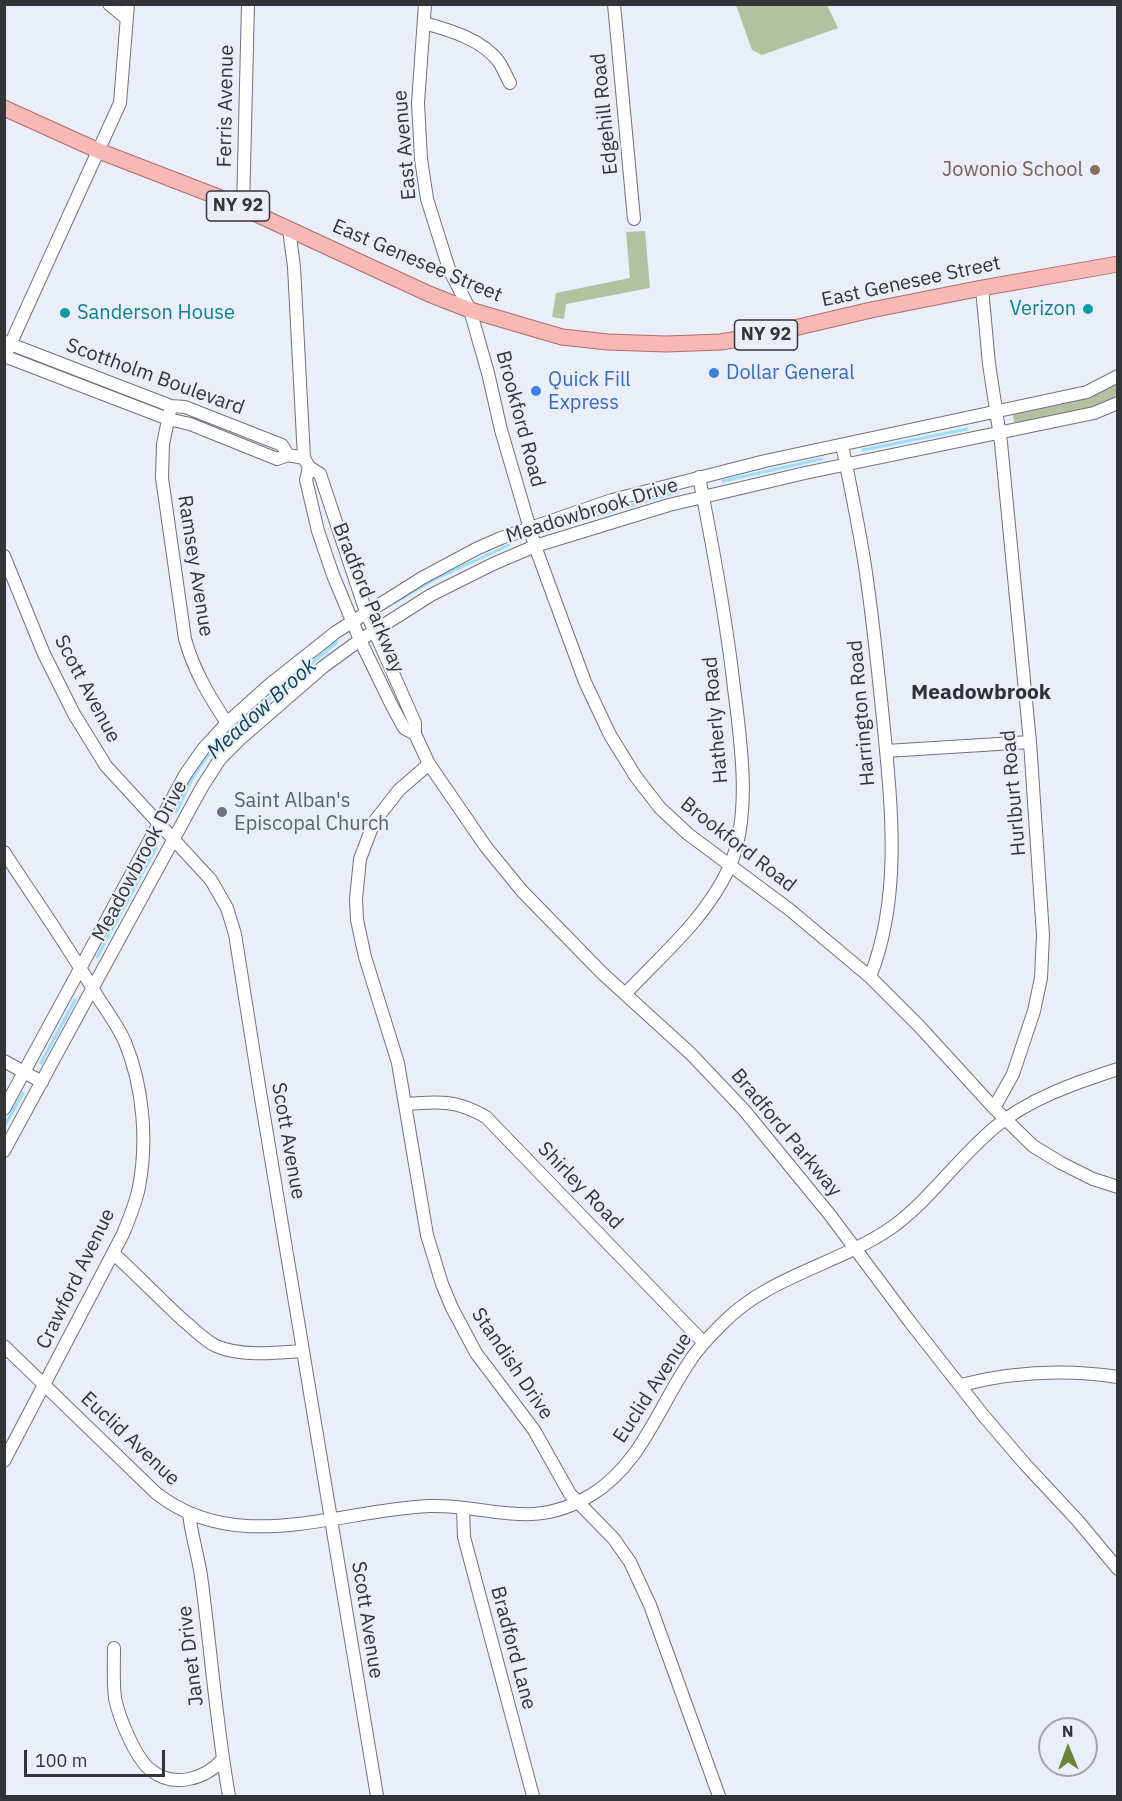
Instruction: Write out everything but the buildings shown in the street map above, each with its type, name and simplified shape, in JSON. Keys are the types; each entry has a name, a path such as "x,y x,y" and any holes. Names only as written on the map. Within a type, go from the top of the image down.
{"main road":[{"name":"East Genesee Street","path":"4,108 99,151 243,208 429,294 470,310 562,337 618,342 696,344 773,333 871,310 1118,264"}],"street":[{"path":"109,4 126,18"},
{"path":"5,357 8,343 99,151 122,96 128,4"},
{"name":"Ferris Avenue","path":"243,208 248,4"},
{"name":"East Avenue","path":"425,4 418,103 427,199 449,269 470,310"},
{"name":"Edgehill Road","path":"614,4 634,219"},
{"path":"424,23 453,31 485,48 500,63 510,83"},
{"name":"Bradford Parkway","path":"290,229 306,480 318,531 360,640 404,728 415,735"},
{"name":"Hurlburt Road","path":"982,288 989,364 1000,432 1030,742 1043,935 1041,978 1034,1011 1013,1074 994,1108"},
{"name":"Brookford Road","path":"470,310 529,528 560,619 585,682 610,735 636,777 660,808 688,834 790,910 870,977 1033,1146 1060,1163 1093,1179 1118,1187"},
{"name":"Scottholm Boulevard","path":"8,343 171,406 185,407 282,445 288,455 306,463"},
{"name":"Scottholm Boulevard","path":"5,357 168,419 190,424 277,459 288,455"},
{"name":"Meadowbrook Drive","path":"4,1109 185,775 203,749 227,723 268,686 352,621 422,578 476,549 612,500 765,461 1087,392 1118,376"},
{"name":"Meadowbrook Drive","path":"4,1151 202,787 220,759 323,667 360,640 442,590 493,564 535,546 637,514 846,465 1094,413 1118,403"},
{"name":"Ramsey Avenue","path":"171,406 163,444 162,478 185,639 192,663 203,686 227,723"},
{"name":"Harrington Road","path":"842,445 867,578 886,751 891,838 889,899 882,938 870,977"},
{"name":"Bradford Parkway","path":"306,463 320,474 366,612 415,723 415,735 429,764 486,848 522,891 602,973 691,1054 744,1110 830,1215 983,1415 1118,1569"},
{"name":"Hatherly Road","path":"625,994 714,898 730,866 738,837 742,801 738,718 727,629 699,477"},
{"name":"Scott Avenue","path":"4,556 44,654 74,714 106,766 211,880 226,908 235,934 377,1797"},
{"path":"886,751 1030,742"},
{"name":"Standish Drive","path":"429,764 399,789 374,822 360,859 356,899 357,920 365,957 398,1063 427,1235 442,1284 476,1353 534,1430 570,1494 614,1539 630,1562 650,1605 719,1797"},
{"name":"Crawford Avenue","path":"4,852 81,967 125,1043 135,1073 140,1099 143,1140 140,1185 114,1254 4,1461"},
{"path":"4,1060 42,1082"},
{"name":"Euclid Avenue","path":"4,1346 156,1493 167,1502 189,1513 217,1522 261,1528 429,1506 463,1508 500,1514 538,1515 579,1503 609,1482 633,1456 692,1358 725,1320 751,1298 784,1280 855,1250 890,1228 908,1214 992,1129 1005,1119 1074,1084 1118,1069"},
{"name":"Shirley Road","path":"405,1104 433,1101 453,1102 486,1117 704,1343"},
{"path":"114,1254 157,1297 205,1339 218,1346 243,1352 303,1351"},
{"path":"961,1385 1007,1375 1044,1373 1118,1377"},
{"name":"Bradford Lane","path":"463,1508 464,1537 533,1797"},
{"name":"Janet Drive","path":"189,1513 191,1535 201,1572 222,1760 229,1797"},
{"path":"114,1648 115,1698 118,1709 133,1746 151,1771 162,1777 186,1780 203,1775 222,1760"}],"green space":[{"path":"736,5 827,5 838,28 762,55 752,50"},
{"path":"645,231 650,288 566,304 564,319 552,317 556,293 630,278 626,232"},
{"path":"1117,382 1117,397 1106,402 1069,413 1014,422 1013,414"}],"waterway":[{"name":"Meadow Brook","path":"863,450 967,429"},
{"name":"Meadow Brook","path":"723,481 821,459"},
{"name":"Meadow Brook","path":"553,528 678,492"},
{"name":"Meadow Brook","path":"394,603 435,579 509,545"},
{"name":"Meadow Brook","path":"176,812 193,777 211,751 230,732 337,642"},
{"name":"Meadow Brook","path":"97,957 156,848"},
{"name":"Meadow Brook","path":"41,1063 75,1000"},
{"name":"Meadow Brook","path":"4,1127 23,1093"}],"place":[{"name":"Jowonio School","path":"1095,170"},
{"name":"Verizon","path":"1088,309"},
{"name":"Sanderson House","path":"65,313"},
{"name":"Dollar General","path":"714,373"},
{"name":"Quick Fill Express","path":"536,391"},
{"name":"Saint Alban's Episcopal Church","path":"222,812"}],"district":[{"name":"Meadowbrook","path":"981,693"}]}
